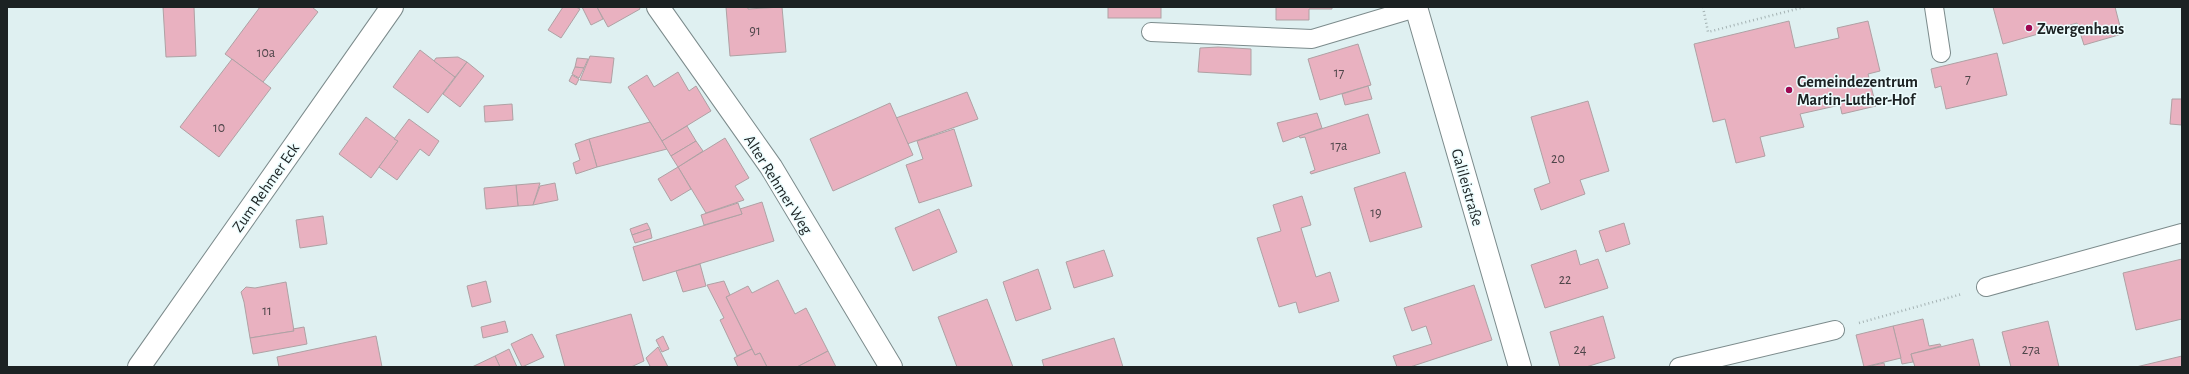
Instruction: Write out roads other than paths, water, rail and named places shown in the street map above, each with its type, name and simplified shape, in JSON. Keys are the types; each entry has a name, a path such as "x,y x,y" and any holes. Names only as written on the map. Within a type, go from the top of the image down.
{"street":[{"name":"Zum Rehmer Eck","path":"139,367 392,7"},
{"name":"Alter Rehmer Weg","path":"658,7 771,167 891,367"},
{"name":"Galileistraße","path":"1416,7 1520,367"}],"lane":[{"path":"1150,32 1312,39 1416,7"},
{"path":"1934,7 1941,53"},
{"path":"1986,287 2182,233"},
{"path":"1679,367 1835,330"}],"place":[{"name":"Zwergenhaus","path":"2029,28"},
{"name":"Gemeindezentrum Martin-Luther-Hof","path":"1789,90"}]}
